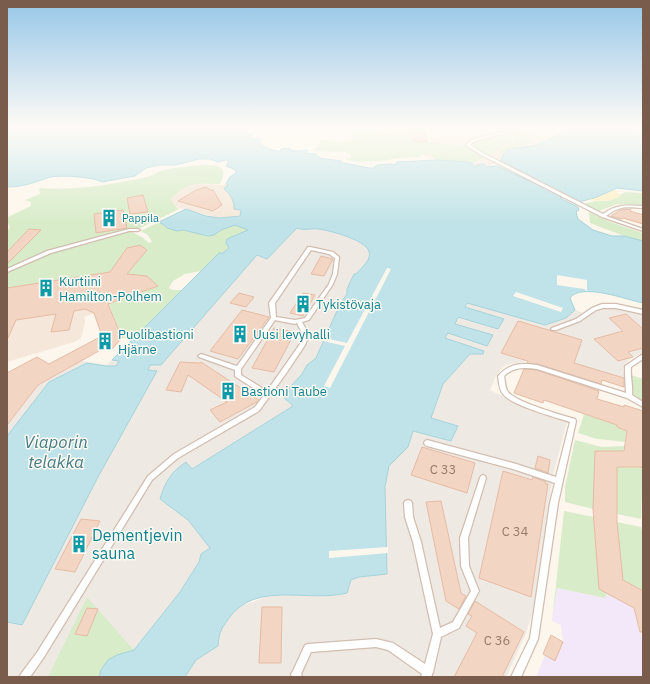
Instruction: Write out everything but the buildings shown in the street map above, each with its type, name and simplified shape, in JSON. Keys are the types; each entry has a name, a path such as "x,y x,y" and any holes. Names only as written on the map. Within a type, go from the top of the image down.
{"lane":[{"path":"494,160 602,216 643,230"},
{"path":"602,216 619,206 643,207"},
{"path":"7,271 48,252 129,230 138,230"},
{"path":"268,394 238,376 238,368 274,318 272,303 310,248 331,253 337,258 338,262 331,284 307,319 299,322 274,318"},
{"path":"554,329 578,320 594,309 602,306 616,306 643,312"},
{"path":"24,677 41,654 150,478 176,456 257,409 303,344 306,335 299,322"},
{"path":"201,356 238,368"},
{"path":"629,396 630,385 628,366 643,356"},
{"path":"516,677 534,638 558,481 573,421 522,403 507,395 504,390 501,376 507,369 512,367 528,366 629,396 643,405"},
{"path":"427,443 512,466 558,481"},
{"path":"437,634 456,625 474,591 464,566 464,538 483,478"},
{"path":"297,677 296,674 308,648 376,644 390,646 427,674 437,634 417,542 409,517 408,503"}],"shaded area":[{"path":"437,160 501,161 486,167 484,164 474,167 459,161"},
{"path":"196,184 227,185 228,186 224,188 228,191 235,207 241,210 241,215 220,218 176,207 171,199 181,188"},
{"path":"296,228 300,230 306,228 326,230 346,236 365,246 369,250 369,255 366,264 356,275 347,289 347,294 340,304 316,358 307,365 302,374 282,396 293,406 192,469 160,499 188,520 210,547 201,554 199,562 180,592 134,650 101,670 99,677 7,677 7,425 38,385 81,361 107,365 219,252 229,248 261,256 267,259"},
{"path":"90,300 94,313 84,317 85,322 81,338 74,342 7,362 7,313"},
{"path":"468,303 545,325 575,310 586,314 594,309 608,305 643,313 643,353 631,358 624,365 623,370 626,379 624,387 581,374 570,375 528,361 505,365 496,376 490,390 528,409 567,422 553,475 535,605 525,636 506,677 186,677 196,660 218,646 219,632 240,606 273,595 334,596 347,593 351,580 359,577 387,574 385,487 389,466 408,447 413,431 451,441 431,418 443,384 470,354 483,354 484,351 445,338 448,333 487,346 454,324 459,317 497,329 504,319 465,307"},
{"path":"557,588 605,598 607,593 634,608 643,643 643,677 536,677 545,655 555,661 563,642 561,625 552,621"}],"green space":[{"path":"347,160 389,160 363,162"},
{"path":"437,160 479,160 472,163"},
{"path":"202,165 218,166 223,170 223,178 220,184 198,184 182,189 171,199 179,209 132,232 142,237 149,243 152,242 148,235 141,231 159,222 177,231 183,230 208,236 214,235 221,230 235,225 248,229 248,231 237,234 229,248 223,253 219,253 201,271 185,274 173,281 169,288 173,290 182,290 135,337 122,338 109,304 157,286 127,274 147,250 140,245 127,248 110,272 7,288 7,232 10,227 7,221 8,217 31,206 31,202 25,200 40,194 39,188 66,189 106,185 148,177 160,171"},
{"path":"625,192 643,193 643,205 617,204 599,211 583,204 596,201 607,201 619,197"},
{"path":"589,212 610,222 643,233 643,241 624,236 590,223"},
{"path":"631,375 643,379 643,401 633,394"},
{"path":"584,414 617,425 617,427 627,431 625,442 597,439 578,433"},
{"path":"575,440 602,447 624,446 623,451 593,509 565,502 565,487"},
{"path":"643,465 641,519 617,514 617,467 642,467"},
{"path":"564,511 594,517 599,589 607,593 605,598 557,588 552,621"},
{"path":"617,522 641,527 643,534 643,591 623,580"},
{"path":"87,597 134,650 117,656 108,662 99,677 48,677"}],"sand":[{"path":"614,190 620,195 615,199 600,201 588,200"}],"water":[{"path":"7,160 195,160 175,165 159,165 146,168 135,176 102,182 83,177 58,176 23,185 7,187"},
{"name":"Viaporin telakka","path":"212,160 333,160 341,161 341,163 346,164 375,168 374,167 377,165 395,165 397,162 437,160 468,162 472,163 474,167 480,164 484,164 486,167 497,166 529,181 535,178 501,160 643,160 643,191 617,188 597,197 579,202 567,195 560,198 578,207 579,210 576,212 578,219 593,230 612,236 624,236 643,241 643,303 605,293 576,293 570,298 575,310 566,318 545,325 467,303 465,307 504,319 498,329 458,317 455,324 493,335 487,346 448,333 445,338 484,351 483,354 470,354 443,384 431,418 458,426 451,441 413,431 408,447 389,466 385,487 387,574 359,577 351,580 347,593 316,596 268,596 253,599 240,606 229,618 221,631 218,646 196,660 185,677 99,677 101,670 108,660 117,655 134,650 180,592 199,562 201,554 210,548 188,520 160,499 169,478 186,462 192,469 293,406 282,396 302,374 307,365 316,358 340,304 347,294 347,289 354,274 356,274 368,261 370,254 366,247 354,239 330,231 297,228 267,259 257,255 161,365 150,365 148,370 157,371 98,477 22,625 7,622 7,436 49,382 87,363 116,366 119,361 112,360 219,253 223,253 229,248 226,243 227,239 248,230 235,225 221,230 214,235 208,236 183,230 177,231 167,228 159,222 186,209 206,216 220,218 240,216 241,210 234,209 232,198 224,188 228,186 226,184 230,177 236,173 236,170 226,166 229,161 225,160 218,162"}],"pier":[{"path":"387,268 391,269 330,388 324,386 345,346 323,341 325,338 347,343"},
{"path":"557,275 587,280 588,292 584,289 557,285"},
{"path":"516,292 563,308 561,312 513,296"},
{"path":"388,547 388,553 329,558 329,551"}],"place":[{"name":"Pappila","path":"109,218"},
{"name":"Kurtiini Hamilton-Polhem","path":"46,288"},
{"name":"Tykistövaja","path":"303,304"},
{"name":"Uusi levyhalli","path":"240,334"},
{"name":"Puolibastioni Hjärne","path":"105,341"},
{"name":"Bastioni Taube","path":"228,391"},
{"name":"Dementjevin sauna","path":"79,544"}]}
